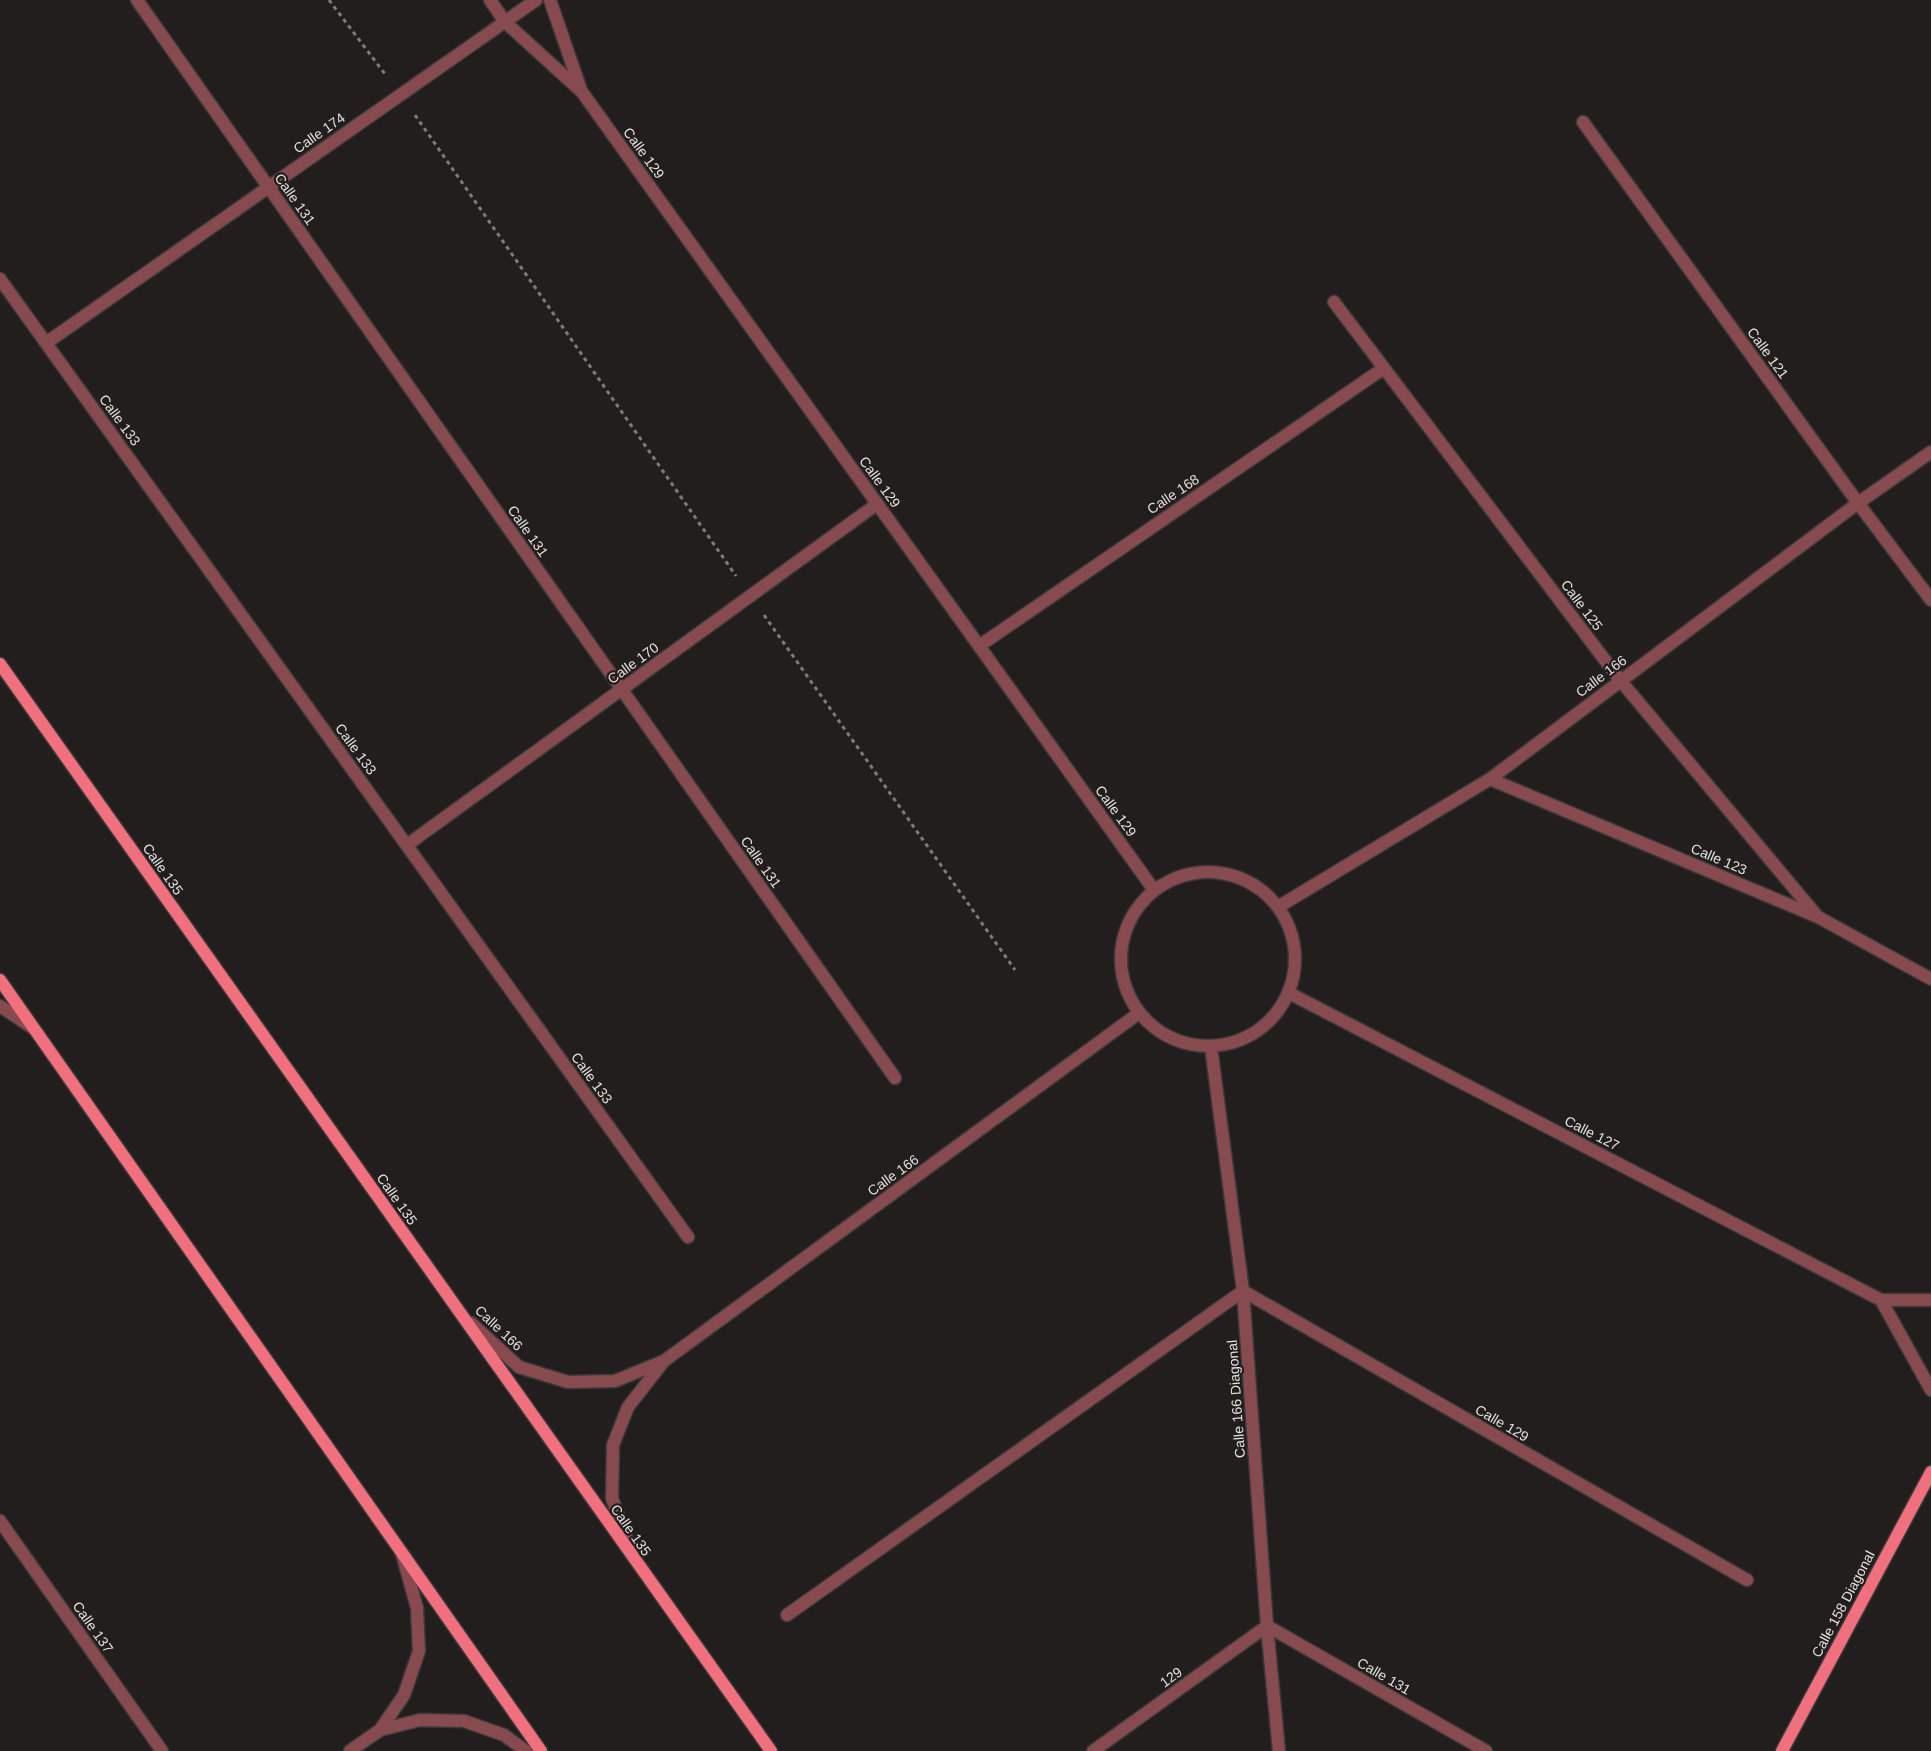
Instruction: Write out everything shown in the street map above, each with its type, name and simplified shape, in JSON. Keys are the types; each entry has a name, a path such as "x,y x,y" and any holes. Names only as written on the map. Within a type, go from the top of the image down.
{"main road":[{"name":"Calle 135","path":"0,664 769,1749"},
{"path":"0,980 542,1751"},
{"name":"Calle 158 Diagonal","path":"1782,1751 1931,1472"}],"street":[{"name":"Calle 131","path":"137,0 895,1078"},
{"name":"Calle 129","path":"490,0 505,22 582,92 1154,890"},
{"name":"Calle 174","path":"46,343 536,0"},
{"name":"Calle 129","path":"550,0 582,92"},
{"name":"Calle 121","path":"1583,122 1858,503 1931,600"},
{"name":"Calle 133","path":"0,279 688,1237"},
{"name":"Calle 125","path":"1334,302 1620,680 1818,917"},
{"name":"Calle 168","path":"979,646 1384,368"},
{"name":"Calle 166","path":"1278,907 1490,779 1858,503 1931,452"},
{"name":"Calle 170","path":"407,845 877,504"},
{"name":"Calle 123","path":"1490,779 1818,917 1931,979"},
{"path":"1206,872 1233,875 1258,887 1278,907 1292,934 1295,964 1289,994 1276,1015 1258,1032 1235,1043 1211,1047 1184,1043 1160,1032 1140,1013 1128,994 1122,972 1121,948 1127,926 1138,906 1154,890 1178,877 1206,872"},
{"name":"Calle 127","path":"1289,994 1881,1300 1931,1300"},
{"path":"0,1006 34,1029"},
{"name":"Calle 166","path":"458,1311 519,1368 568,1382 615,1381 664,1361 1140,1013"},
{"name":"Calle 166 Diagonal","path":"1211,1047 1243,1292 1267,1626 1279,1751"},
{"name":"Calle 129","path":"1243,1292 1747,1580"},
{"path":"788,1615 1243,1292"},
{"path":"1881,1300 1931,1390"},
{"name":"Calle 166","path":"636,1562 612,1498 613,1445 628,1408 664,1361"},
{"name":"Calle 137","path":"0,1521 162,1751"},
{"path":"350,1751 380,1730 404,1695 419,1651 416,1608 402,1552"},
{"name":"Calle 131","path":"1267,1626 1486,1751"},
{"name":"129","path":"1093,1751 1267,1626"},
{"path":"380,1730 420,1720 464,1721 504,1735 526,1751"}],"path":[{"path":"329,0 401,94 751,596 1015,970"}]}
